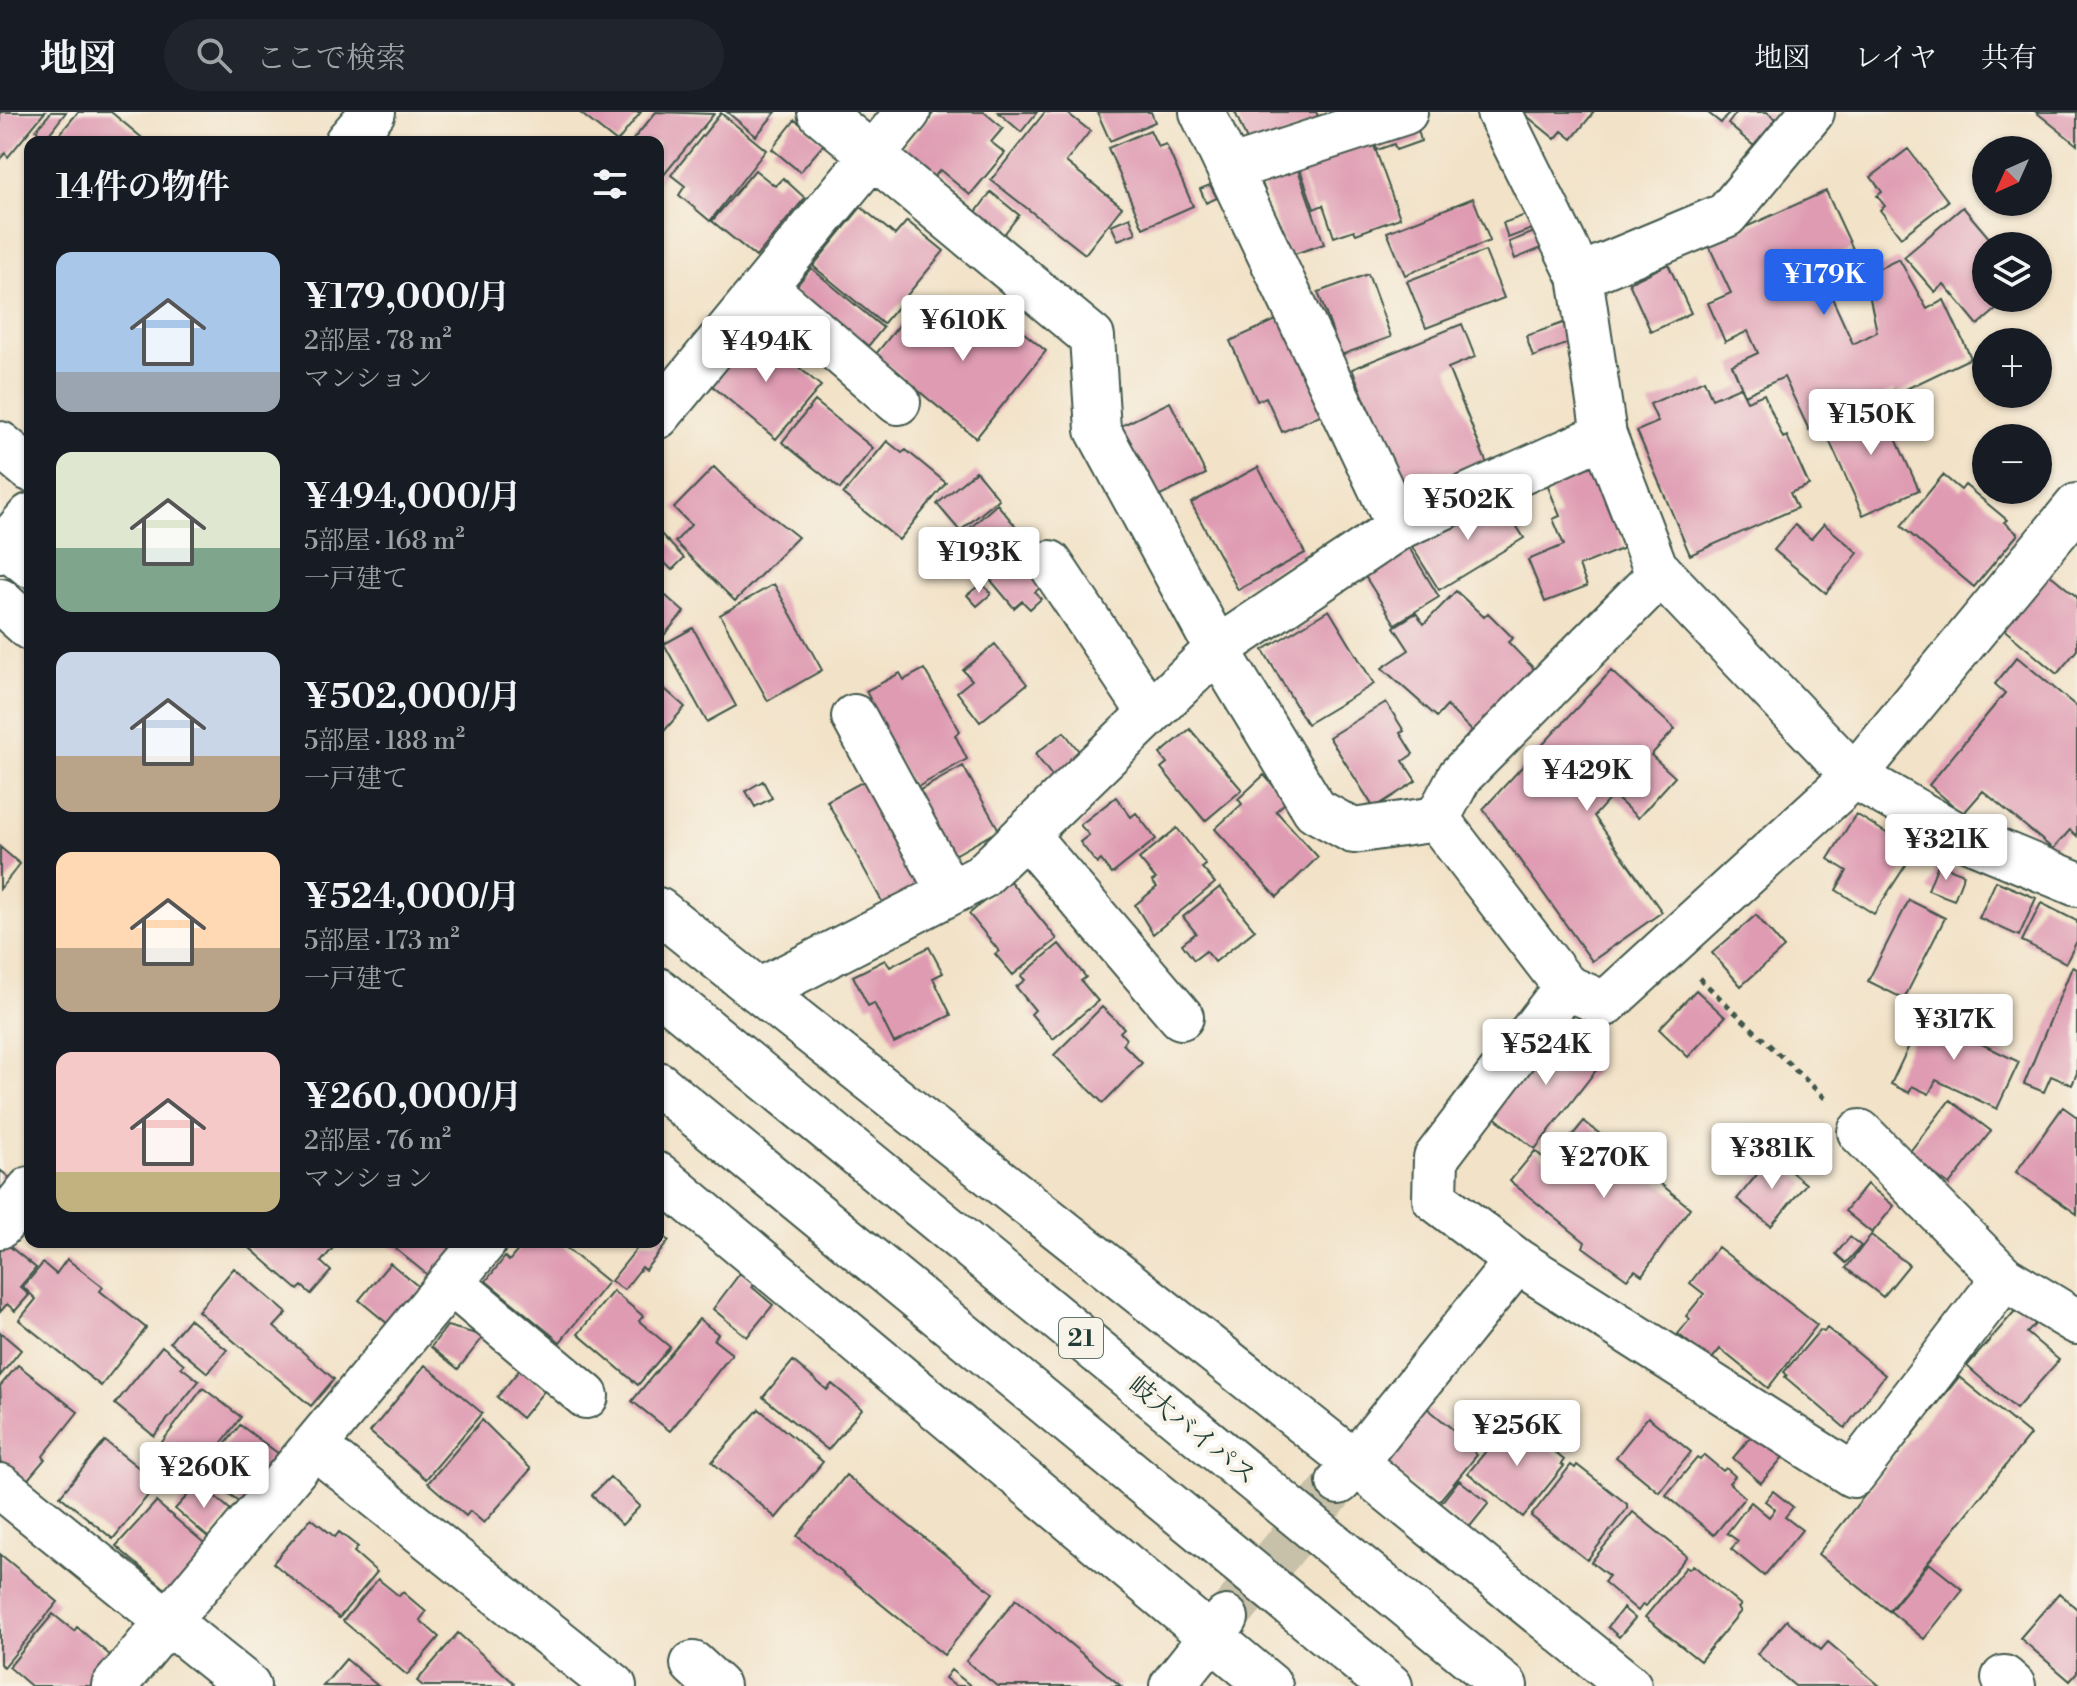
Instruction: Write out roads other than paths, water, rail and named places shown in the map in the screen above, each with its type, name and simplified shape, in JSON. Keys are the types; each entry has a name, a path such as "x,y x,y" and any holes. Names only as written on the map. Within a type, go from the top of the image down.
{"main road":[{"path":"352,136 373,112"},
{"path":"820,112 1092,337 1098,430 1217,649 1315,810 1353,831 1437,819"},
{"path":"664,409 908,112"},
{"path":"1202,112 1399,527"},
{"path":"1229,169 1405,112"},
{"path":"1499,112 1580,276 1604,435 1655,567 1854,776 1954,833 2077,884"},
{"path":"1580,276 1726,215 1812,112"},
{"path":"764,287 898,402"},
{"path":"759,991 981,877 1217,649 1399,527 1604,435"},
{"path":"0,444 24,464"},
{"path":"1437,819 1566,987 1605,1004 1854,776 2077,506"},
{"path":"1050,563 1150,713"},
{"path":"1437,819 1460,776 1661,573"},
{"path":"0,601 24,623"},
{"path":"854,717 950,893"},
{"path":"1025,834 1181,1017"},
{"path":"664,915 1346,1472 1629,1686"},
{"path":"1566,987 1436,1158 1435,1199 1517,1261 1853,1475 2004,1278"},
{"name":"岐大バイパス","path":"664,995 1505,1686"},
{"path":"664,1089 1390,1686"},
{"path":"1860,1132 2004,1278 2077,1322"},
{"path":"664,1180 1219,1628 1270,1686"},
{"path":"0,1226 24,1196"},
{"path":"114,1686 479,1248"},
{"path":"1346,1472 1517,1261"},
{"path":"450,1282 586,1396"},
{"path":"314,1446 614,1686"},
{"path":"0,1486 248,1686"},
{"path":"1172,1686 1219,1628"}],"tunnel":[{"path":"1226,1618 1339,1482"}]}
